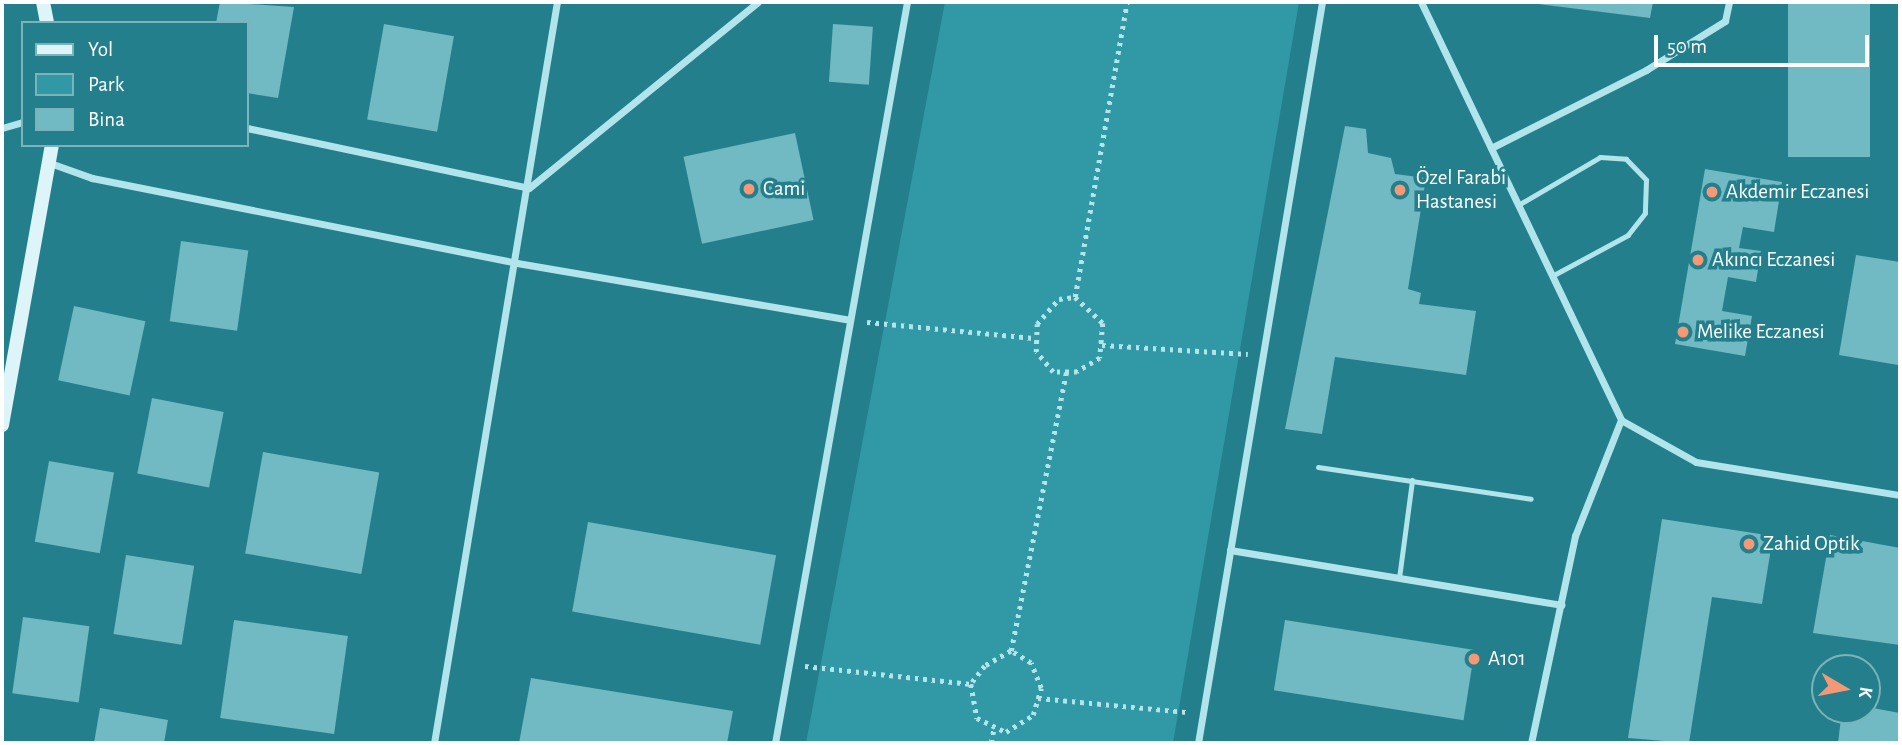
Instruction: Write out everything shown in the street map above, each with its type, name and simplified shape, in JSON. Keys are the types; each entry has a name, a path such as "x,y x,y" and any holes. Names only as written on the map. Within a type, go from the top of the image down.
{"street":[{"path":"43,2 47,21"},
{"path":"434,743 517,263 557,2"},
{"path":"775,743 907,2"},
{"path":"1198,743 1322,2"},
{"path":"1421,2 1621,420 1696,462 1900,495"},
{"path":"1491,148 1646,70 1725,21 1728,2"},
{"path":"529,188 754,3"},
{"path":"2,128 21,123"},
{"path":"248,128 529,188"},
{"path":"2,425 51,147"},
{"path":"50,163 92,178 517,263 849,320"},
{"path":"1531,743 1575,536 1621,420"},
{"path":"1230,550 1561,605"}],"lane":[{"path":"1518,205 1600,158 1626,159 1646,180 1644,213 1628,235 1552,276"},
{"path":"1318,467 1531,499"},
{"path":"1399,578 1412,480"}],"path":[{"path":"1075,297 1127,2"},
{"path":"1075,297 1103,323 1100,358 1089,367 1052,372 1044,362 1033,338 1043,315 1059,299 1075,297"},
{"path":"849,320 1033,338"},
{"path":"1102,345 1263,355"},
{"path":"1010,651 1031,663 1041,688 1033,715 1006,732 977,719 971,684 985,666 1010,651 1066,372"},
{"path":"788,664 971,684"},
{"path":"1038,698 1203,713"},
{"path":"991,743 994,726"}],"green space":[{"path":"945,2 1299,2 1173,743 806,743"}],"building":[{"path":"220,2 294,7 278,98 248,93 248,21 216,21"},
{"path":"1521,2 1653,2 1650,18"},
{"path":"1788,2 1870,2 1870,157 1788,157"},
{"path":"384,24 454,36 437,132 367,120"},
{"path":"833,24 873,27 869,85 829,82"},
{"path":"1345,126 1366,129 1368,153 1391,158 1395,174 1426,178 1408,289 1421,293 1419,304 1476,311 1466,375 1335,357 1322,434 1285,429"},
{"name":"Cami","path":"795,133 814,220 702,244 683,157"},
{"path":"1705,169 1782,182 1774,232 1743,227 1739,248 1761,251 1756,282 1728,277 1722,311 1752,316 1745,356 1675,344"},
{"path":"181,241 248,250 237,331 170,321"},
{"path":"1856,255 1900,262 1898,365 1839,355"},
{"path":"74,306 145,321 130,396 58,380"},
{"path":"152,398 224,412 209,488 137,474"},
{"path":"263,452 379,472 361,574 245,553"},
{"path":"49,461 114,472 100,553 35,542"},
{"path":"1662,519 1773,536 1762,604 1712,597 1689,743 1628,738"},
{"path":"588,522 776,555 760,645 572,612"},
{"path":"1830,535 1900,548 1900,645 1813,633"},
{"path":"126,555 194,566 182,645 113,634"},
{"path":"23,617 89,626 79,703 12,693"},
{"path":"234,620 348,636 334,734 220,718"},
{"path":"1285,620 1475,650 1464,720 1274,690"},
{"path":"531,678 733,711 727,743 519,743"},
{"path":"100,708 168,720 164,743 94,743"},
{"path":"1881,710 1900,713 1900,743 1838,743 1840,724 1881,724"}],"place":[{"name":"Cami","path":"749,189"},
{"name":"Özel Farabi Hastanesi","path":"1400,190"},
{"name":"Akdemir Eczanesi","path":"1712,192"},
{"name":"Akıncı Eczanesi","path":"1698,260"},
{"name":"Melike Eczanesi","path":"1683,332"},
{"name":"Zahid Optik","path":"1749,544"},
{"name":"A101","path":"1474,659"}]}
